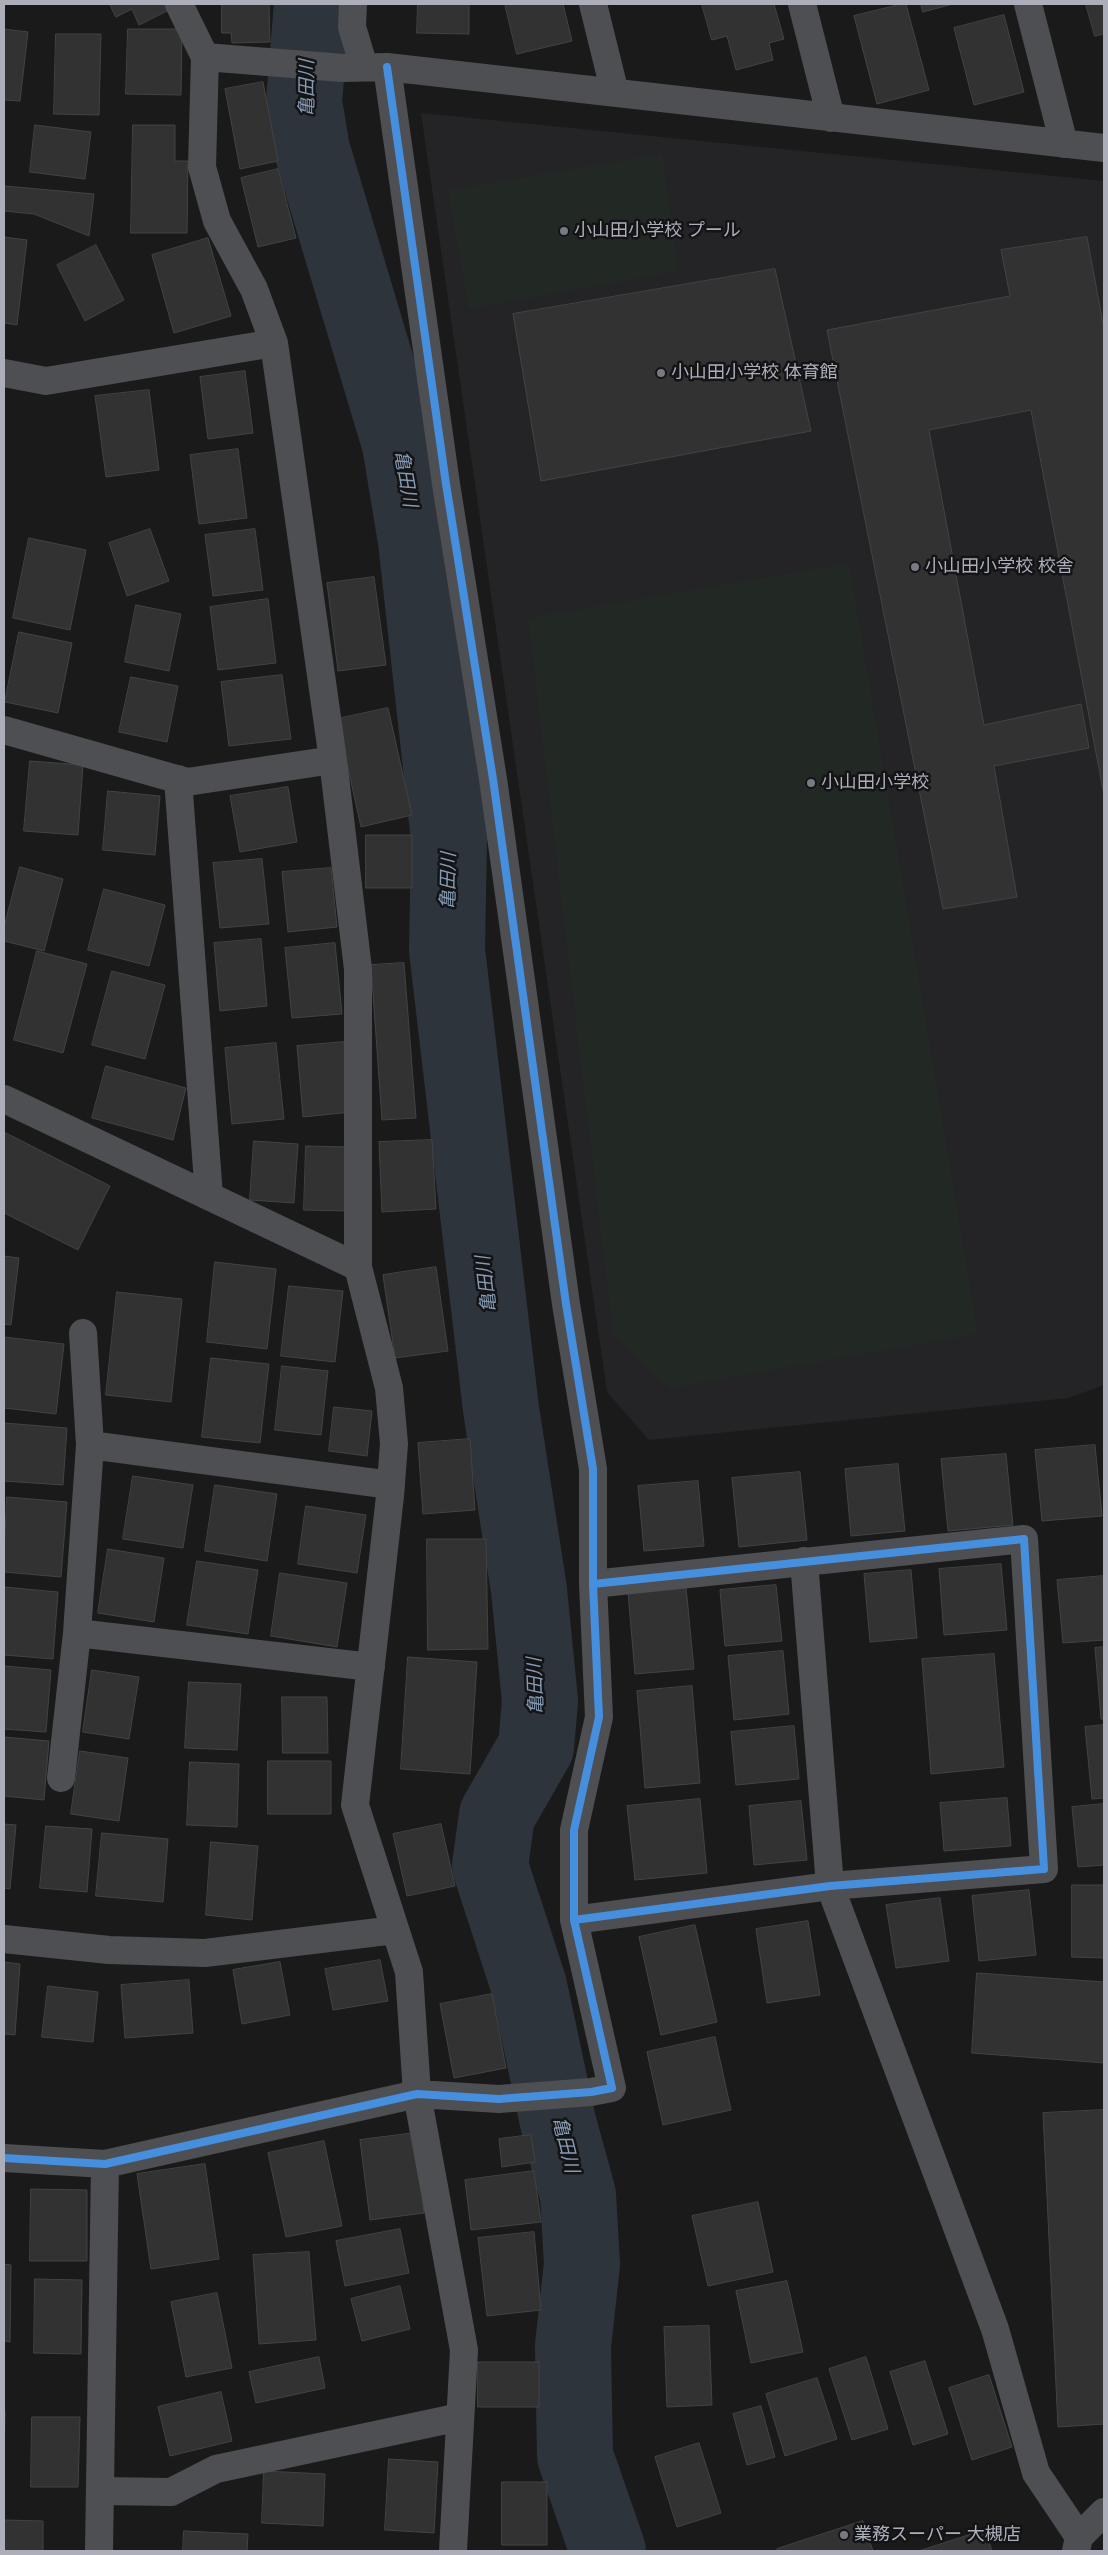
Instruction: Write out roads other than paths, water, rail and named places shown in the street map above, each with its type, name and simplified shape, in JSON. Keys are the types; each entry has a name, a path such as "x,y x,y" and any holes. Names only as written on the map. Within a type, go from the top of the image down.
{"street":[{"path":"179,4 205,57 202,167 216,221 254,289 274,343 333,760 358,969 358,1267 388,1388 394,1444 355,1804 409,1972 417,2094 464,2350 453,2551"},
{"path":"4,2158 105,2164 417,2094 499,2099 591,2092 612,2088 574,1920 574,1830 599,1716 593,1584 593,1469 566,1304 494,779 446,484 364,67 352,27 353,4"},
{"path":"593,4 615,93"},
{"path":"802,4 831,118"},
{"path":"1028,4 1064,144"},
{"path":"205,57 276,64 364,67 1104,148"},
{"path":"4,373 46,381 274,343"},
{"path":"4,730 187,782 333,760"},
{"path":"178,779 209,1196"},
{"path":"4,1099 358,1267"},
{"path":"61,1778 77,1633 90,1445 83,1334"},
{"path":"90,1445 391,1485"},
{"path":"574,1920 830,1886 1044,1869 1024,1539 593,1584"},
{"path":"804,1561 830,1886 995,2329 1036,2474 1077,2544 1104,2512"},
{"path":"77,1633 371,1667"},
{"path":"4,1939 109,1950 205,1953 395,1930"},
{"path":"99,2551 105,2164"},
{"path":"100,2491 171,2492 216,2469 460,2417"}],"waterway":[{"name":"亀田川","path":"312,4 304,102 312,150 400,444 416,541 449,839 447,950 501,1409 529,1590 540,1701 536,1747 497,1815 490,1866 529,1986 558,2122 578,2195 582,2264 573,2346 575,2456 608,2551"}],"place":[{"name":"小山田小学校 プール","path":"564,231"},
{"name":"小山田小学校 体育館","path":"661,373"},
{"name":"小山田小学校 校舎","path":"915,567"},
{"name":"小山田小学校","path":"811,783"},
{"name":"業務スーパー 大槻店","path":"844,2535"}]}
